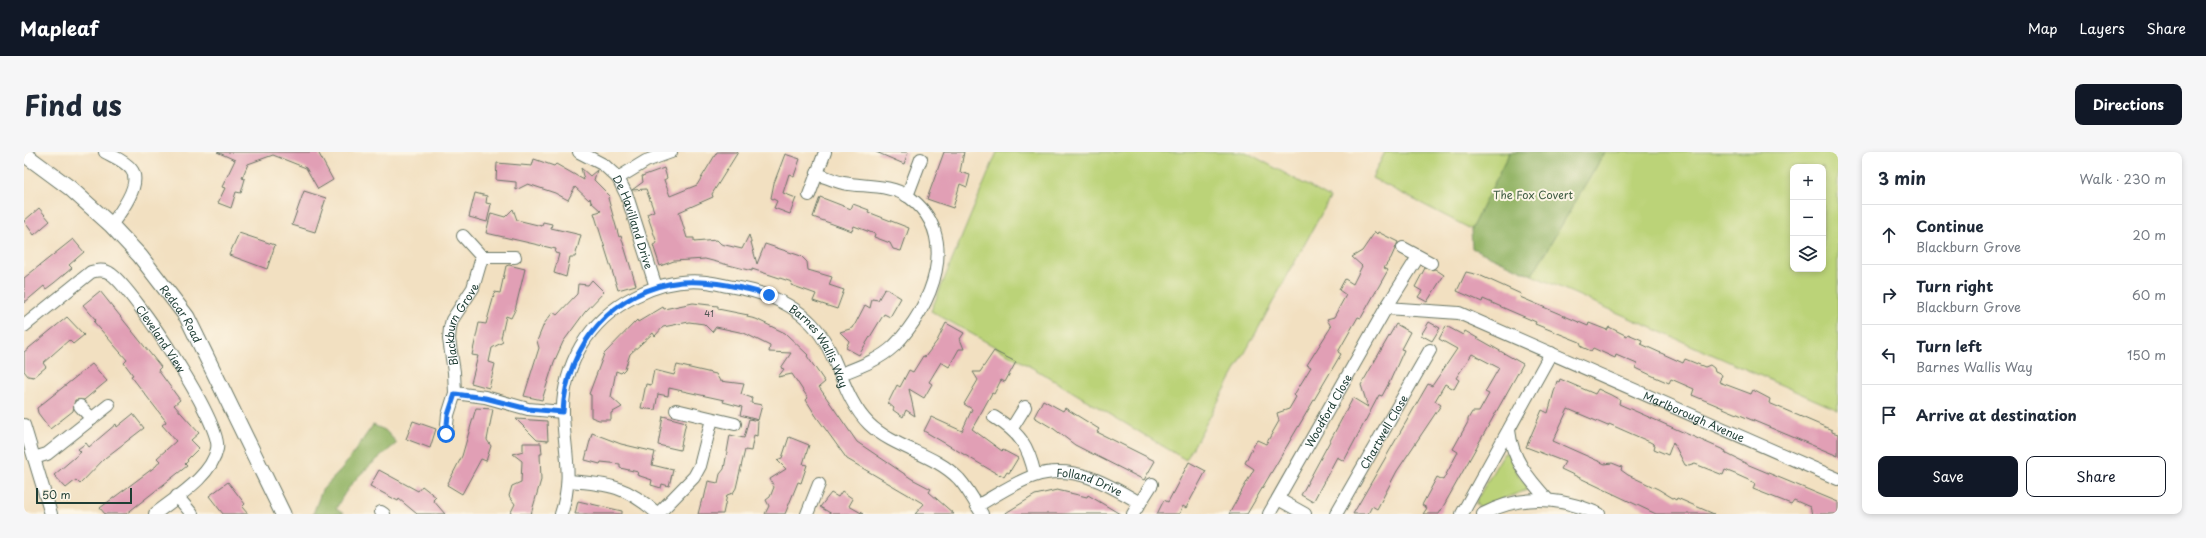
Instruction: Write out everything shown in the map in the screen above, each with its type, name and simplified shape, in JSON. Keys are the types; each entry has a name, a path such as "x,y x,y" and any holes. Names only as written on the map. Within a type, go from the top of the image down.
{"street":[{"path":"105,152 125,163 133,170 135,179 129,198 111,225"},
{"name":"De Havilland Drive","path":"579,152 604,165 618,178 627,196 656,287"},
{"path":"618,178 646,161 671,152"},
{"path":"809,195 826,152"},
{"name":"Redcar Road","path":"24,154 70,188 111,225 140,256 187,317 283,514"},
{"path":"907,196 921,159"},
{"path":"817,174 844,183 892,190 907,196 928,218 935,232 938,248 938,261 930,289 908,328 893,346 869,363 840,374"},
{"path":"463,236 482,257 515,257"},
{"path":"1403,248 1431,263"},
{"name":"Woodford Close","path":"1269,514 1386,308 1418,256"},
{"name":"Blackburn Grove","path":"446,434 448,415 455,394 454,372 449,339 450,328 452,320 473,288 482,257"},
{"name":"Cleveland View","path":"24,326 91,272 98,270 111,274 139,305 163,338 216,434 217,449 210,466 155,514"},
{"name":"Barnes Wallis Way","path":"561,514 569,481 563,412 567,383 581,346 604,317 618,307 656,287 682,282 706,282 769,295 799,312 811,323 831,350 846,390 856,408 873,428 893,442 942,466 958,478 980,510"},
{"path":"1386,308 1459,313 1551,353 1462,514"},
{"name":"Chartwell Close","path":"1336,514 1430,350"},
{"name":"Marlborough Avenue","path":"1551,353 1838,479"},
{"path":"455,394 485,398 528,409 563,412"},
{"path":"34,458 47,454 109,405"},
{"path":"80,406 92,419"},
{"path":"1012,428 1025,407"},
{"path":"676,410 735,424"},
{"path":"994,417 1012,428 1028,452 1035,475"},
{"path":"569,481 604,484 622,489 638,498 658,514 694,477 700,466 712,419"},
{"path":"24,424 51,514"},
{"path":"1509,430 1511,446 1524,472 1547,499"},
{"name":"Folland Drive","path":"980,510 1035,475 1062,473 1088,476 1101,480 1140,503"},
{"path":"807,514 819,484"},
{"path":"1133,514 1152,484"},
{"path":"177,496 192,514"},
{"path":"1278,499 1305,514"},
{"path":"1483,514 1514,502 1547,499 1566,502 1596,513"}],"green space":[{"path":"997,152 1246,152 1330,198 1186,460 1038,371 931,311"},
{"path":"1385,152 1510,152 1471,229 1372,178"},
{"name":"The Fox Covert","path":"1510,152 1605,152 1532,275 1472,248 1471,229"},
{"path":"1605,152 1838,152 1838,410 1532,275"},
{"path":"373,425 385,430 397,443 370,465 348,489 336,509 344,514 313,514 322,490 342,469"},
{"path":"1504,453 1509,454 1519,476 1527,485 1527,490 1480,507 1476,504 1477,499"}],"building":[{"path":"217,152 318,152 333,180 318,189 306,168 273,155 248,164 242,178 245,179 241,193 236,192 231,208 218,203 225,188 222,187 235,160"},
{"path":"717,152 738,152 712,194 713,197 679,212 687,238 694,238 694,242 717,240 721,244 742,249 749,235 757,264 765,244 801,256 807,262 808,270 832,277 829,285 844,290 837,309 813,301 816,294 791,285 792,282 752,269 752,271 705,259 674,261 660,266 653,245 657,243 647,214 654,211 646,189 632,190 643,182 642,176 664,168 667,178 664,180 670,196 697,185"},
{"path":"876,152 908,152 904,164"},
{"path":"944,152 964,152 960,172 970,175 967,187 960,184 953,208 927,199"},
{"path":"785,154 800,159 794,176 789,174 783,193 796,198 790,214 774,208 777,201 771,198 774,183"},
{"path":"534,159 554,166 556,164 584,180 581,168 590,176 597,170 594,180 610,196 608,198 619,237 621,236 636,285 618,290 594,213 601,211 591,202 590,198 589,200 575,187 568,200 555,193 528,184 516,190 516,182 496,180 497,163 532,166"},
{"path":"304,191 326,198 315,232 292,225"},
{"path":"475,193 487,196 486,203 491,204 487,222 469,217"},
{"path":"820,197 851,209 853,204 869,210 868,212 909,228 901,251 893,249 890,243 874,237 875,234 854,226 852,231 813,217"},
{"path":"39,208 50,221 34,235 24,221"},
{"path":"513,209 517,220 542,226 543,222 552,224 551,228 581,235 575,257 570,257 566,277 554,273 559,254 555,253 556,249 486,233 491,213 505,217"},
{"path":"1375,232 1398,242 1391,258 1384,268 1388,270 1361,318 1358,317 1338,352 1341,354 1247,514 1229,514 1254,469 1245,463 1250,452 1257,440 1266,444 1279,421 1277,413 1289,409 1296,397 1294,395 1311,367 1307,365 1331,327 1327,319 1334,317 1346,295 1339,290 1345,279 1353,284 1362,266 1352,257 1362,251"},
{"path":"239,233 275,245 267,269 229,255"},
{"path":"73,239 84,252 69,265 72,268 46,289 44,286 24,303 24,278"},
{"path":"509,265 525,269 515,310 511,318 506,316 501,338 503,342 492,348 489,362 495,364 489,388 471,383 478,356 472,355 479,323 486,324 495,292 500,293 506,266"},
{"path":"1425,268 1431,270 1435,269 1444,275 1427,302 1418,297 1422,291 1415,287"},
{"path":"1466,272 1479,275 1521,294 1520,297 1588,326 1589,323 1607,330 1609,327 1627,336 1628,334 1642,340 1641,344 1683,363 1685,359 1705,367 1710,365 1714,368 1715,372 1722,375 1719,382 1751,394 1753,390 1770,399 1769,403 1838,434 1838,456 1692,395 1694,389 1671,379 1669,383 1655,377 1636,368 1637,364 1616,355 1615,358 1593,348 1591,351 1582,347 1580,342 1535,324 1536,322 1483,299 1482,302 1457,291"},
{"path":"592,280 604,292 585,312 563,342 554,362 542,400 524,396 539,348 537,341 544,324 553,312 557,315 577,294 578,284 588,285"},
{"path":"885,288 901,298 890,317 884,314 859,355 846,348 849,341 840,332 853,328 865,305 870,308 872,299 878,300"},
{"path":"100,291 161,367 158,370 180,400 174,405 199,433 191,440 199,448 187,460 188,461 185,464 187,466 126,514 105,514 100,508 156,466 160,461 157,458 176,441 162,425 166,422 165,420 131,376 133,375 124,363 127,360 94,322 96,320 83,305"},
{"path":"693,303 718,306 718,309 748,315 747,317 756,319 785,333 808,355 807,356 825,382 819,387 857,442 912,479 931,489 929,492 954,514 915,514 924,504 847,459 816,416 806,400 808,398 792,374 778,377 784,369 781,368 791,353 769,352 770,346 744,333 716,327 712,332 704,324 689,322 663,327 655,336 653,333 630,354 625,369 621,373 616,371 611,397 622,407 611,413 611,420 599,420 591,417 591,395 589,394 604,354 637,320 638,322 663,307 664,309"},
{"path":"67,317 84,335 73,344 69,340 43,363 46,367 34,377 28,376 24,371 24,352"},
{"path":"1429,322 1440,328 1432,341 1421,335"},
{"path":"946,323 964,333 960,339 964,349 959,349 949,367 941,362 929,382 932,384 924,398 909,389 915,416 906,410 903,417 893,410 894,408 888,403 897,385 900,387 909,370 913,372 923,356 925,357 937,341"},
{"path":"1396,324 1410,332 1401,349 1404,350 1390,381 1382,396 1379,395 1344,461 1337,457 1313,502 1301,495 1353,398 1368,407 1361,385"},
{"path":"1446,326 1463,335 1465,331 1523,364 1439,514 1423,514 1427,508 1422,505 1437,477 1443,480 1458,452 1453,449 1468,422 1468,419 1472,412 1479,412 1489,394 1485,392 1499,368 1472,354 1456,378 1459,380 1454,389 1445,384 1435,401 1441,405 1397,471 1377,509 1372,506 1368,514 1353,514 1428,384 1432,386 1457,349 1439,339"},
{"path":"994,351 1016,362 1005,382 1001,380 994,394 992,393 972,429 1002,451 1003,450 1018,458 1009,473 1007,472 1004,477 924,431 931,417 962,431 972,409 964,404 978,380 973,372 980,372"},
{"path":"92,364 107,381 84,400 75,400 73,411 50,429 38,413 37,408"},
{"path":"677,365 716,374 720,381 744,384 741,394 752,398 751,403 762,405 758,420 740,415 742,407 723,402 724,400 669,388 668,396 658,394 655,410 641,408 646,384 651,385 654,370 674,375"},
{"path":"1560,379 1595,394 1598,389 1620,400 1619,404 1726,451 1725,453 1749,465 1838,502 1838,514 1812,514 1810,507 1794,500 1791,504 1753,489 1755,483 1725,470 1723,475 1695,464 1689,466 1685,465 1673,442 1668,455 1654,449 1655,445 1650,442 1609,424 1608,426 1568,409 1553,441 1605,464 1612,463 1622,467 1621,470 1628,475 1658,489 1676,500 1677,498 1714,514 1656,514 1561,469 1565,462 1526,447 1542,410 1548,413 1557,381 1559,382"},
{"path":"1043,400 1063,411 1065,408 1099,429 1097,432 1155,461 1144,480 1075,445 1054,429 1034,417"},
{"path":"476,408 493,409 487,440 491,446 486,461 481,459 462,494 447,485 462,456"},
{"path":"133,414 144,428 105,458 80,484 76,480 66,488 54,475 81,452 78,449 86,443 89,447 116,424 117,427"},
{"path":"663,416 686,422 680,450 658,445"},
{"path":"516,419 547,421 548,441 537,440"},
{"path":"749,419 758,421 757,436 754,435 751,451 745,450 736,488 733,493 727,495 723,514 698,514 702,499 704,499 708,481 718,483 720,474 724,469 730,435 744,438"},
{"path":"413,421 436,429 430,448 406,439"},
{"path":"592,433 621,444 655,452 652,465 673,470 669,486 662,484 661,488 651,485 652,480 637,475 638,472 620,468 620,464 601,462 600,464 585,460"},
{"path":"789,437 809,445 803,464 807,465 801,483 798,482 785,514 765,514 769,506 766,500 770,497 774,487 770,479 786,469 777,460 782,458"},
{"path":"523,443 541,443 541,480 531,514 510,514 515,504 509,496 512,486 521,482 522,461 513,454 523,451"},
{"path":"1189,462 1206,471 1186,508 1183,506 1179,514 1157,514 1164,500 1168,502"},
{"path":"379,470 418,491 422,486 436,497 433,500 445,514 417,514 399,499 398,501 370,486"},
{"path":"228,482 245,504 242,507 248,514 223,514 209,496"},
{"path":"1057,490 1087,497 1088,495 1120,514 1004,514 1035,495"},
{"path":"842,491 853,499 849,506 863,514 832,514 820,507 831,493 838,497"},
{"path":"578,501 622,511 622,514 575,514"}],"route":[{"path":"446,434 448,415 455,394 485,398 528,409 563,412 567,383 574,362 581,346 592,331 604,317 618,307 634,297 656,287 682,282 706,282 769,295"}]}
